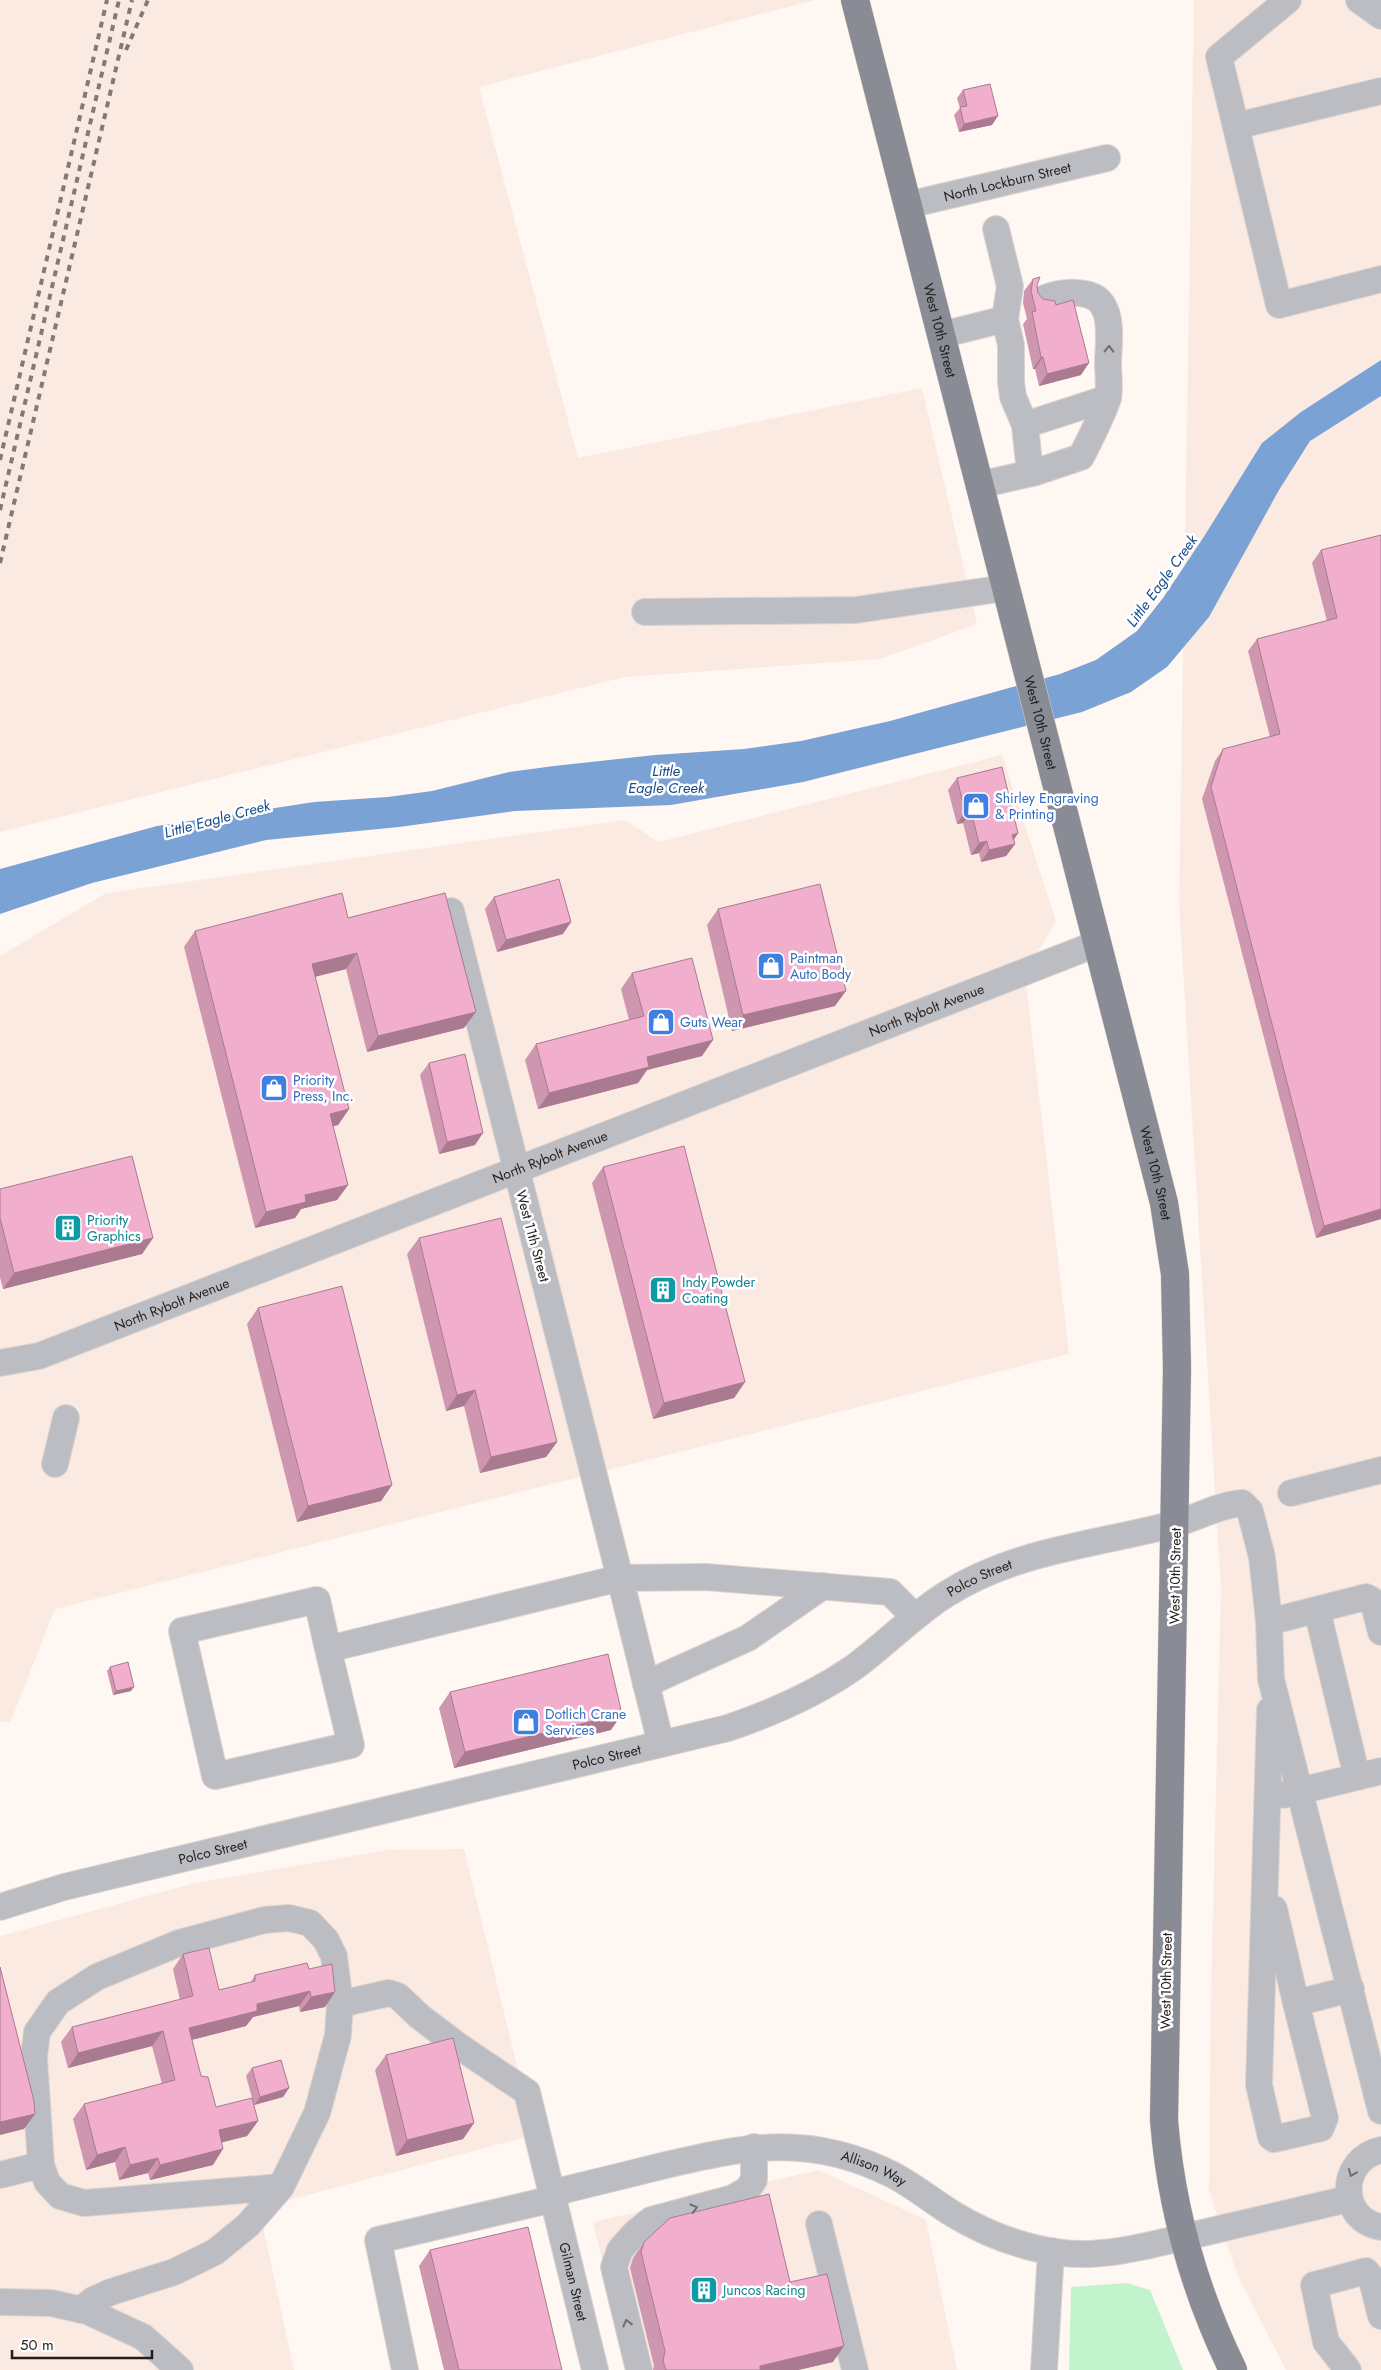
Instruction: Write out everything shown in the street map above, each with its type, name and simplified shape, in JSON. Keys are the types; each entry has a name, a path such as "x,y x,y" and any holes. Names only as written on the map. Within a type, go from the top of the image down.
{"main road":[{"name":"West 10th Street","path":"855,0 1052,774 1164,1203 1174,1274 1178,1369 1164,2085 1167,2154 1182,2238 1203,2302 1234,2370"}],"street":[{"path":"1288,0 1219,57 1279,305 1381,279"},
{"path":"1359,0 1381,16"},
{"path":"1236,126 1381,91"},
{"name":"North Lockburn Street","path":"908,204 1107,158"},
{"path":"996,229 1010,286 1024,309 1012,345 1010,371 1013,397 1025,425 1030,473"},
{"path":"940,334 1024,309 1061,293 1079,293 1094,296 1101,302 1108,319 1108,398 1081,457 1030,473 979,485"},
{"path":"1025,425 1108,398"},
{"path":"645,612 856,610 1005,588"},
{"name":"West 11th Street","path":"451,911 595,1473 661,1744"},
{"name":"North Rybolt Avenue","path":"0,1363 39,1356 1096,944"},
{"path":"55,1464 66,1418"},
{"path":"1292,1493 1381,1470"},
{"name":"Polco Street","path":"0,1907 64,1887 728,1728 794,1702 854,1667 943,1596 997,1567 1028,1556 1176,1523 1230,1504 1242,1503 1250,1511 1262,1557 1269,1622 1271,1679"},
{"path":"328,1649 620,1578 706,1576 890,1592 915,1617"},
{"path":"646,1684 748,1638 823,1586"},
{"path":"1269,1622 1371,1598 1381,1632"},
{"path":"317,1600 328,1649 351,1745 215,1776 182,1631 317,1600"},
{"path":"1268,1799 1369,1774 1317,1610"},
{"path":"1271,1679 1352,1989 1381,2110"},
{"path":"1266,1877 1325,2118 1321,2128 1274,2138 1271,2137 1259,2085 1271,1679"},
{"path":"81,2310 93,2300 102,2296 174,2272 215,2252 248,2225 281,2187 317,2113 338,2035 340,2004 334,1956 326,1940 310,1922 290,1918 264,1920 179,1943 97,1977 58,2002 37,2032 34,2057 41,2164 47,2182 60,2196 84,2204 281,2187"},
{"path":"1296,2003 1352,1989"},
{"name":"Gilman Street","path":"340,2004 389,1993 398,1996 418,2016 527,2092 595,2370"},
{"path":"639,2370 614,2267 620,2250 634,2234 652,2220 733,2198 747,2190 754,2180 754,2147"},
{"name":"Allison Way","path":"406,2370 378,2240 713,2153 754,2147 818,2150 866,2162 906,2182 970,2224 1001,2238 1026,2246 1064,2253 1122,2251 1348,2199"},
{"path":"1381,2150 1363,2157 1355,2166 1350,2176 1348,2199 1363,2220 1381,2227"},
{"path":"0,2175 41,2164"},
{"path":"819,2224 855,2370"},
{"path":"1044,2370 1051,2251"},
{"path":"1348,2370 1326,2342 1314,2285 1366,2271 1371,2277 1380,2308"},
{"path":"0,2302 51,2304 81,2310 144,2337 180,2370"}],"shaded area":[{"path":"0,0 815,0 479,87 578,458 922,388 977,624 880,659 625,677 0,832"},
{"path":"1194,0 1381,0 1381,2370 1286,2370 1237,2274 1209,2191 1211,1993 1221,1590 1179,903"},
{"path":"1002,755 1056,921 1025,974 1069,1354 55,1609 10,1723 0,1721 0,956 106,893 625,820 659,842"},
{"path":"464,1849 534,2135 259,2208 294,2370 0,2370 0,1936 195,1883 388,1850"},
{"path":"819,2170 926,2220 957,2370 628,2370 593,2222"}],"green space":[{"path":"1127,2283 1150,2290 1183,2370 1069,2370 1071,2287"}],"water":[{"name":"Little Eagle Creek","path":"1381,360 1381,396 1310,441 1279,490 1209,617 1167,667 1131,692 1082,712 803,782 671,805 515,811 399,827 266,840 92,883 0,914 0,869 157,826 314,802 388,797 432,791 509,772 554,766 655,755 744,749 801,741 890,721 1060,674 1096,660 1137,631 1163,598 1262,443 1301,412"}],"building":[{"path":"990,84 998,116 964,124 960,107 967,106 963,90"},
{"path":"1040,277 1037,285 1038,293 1043,299 1055,301 1056,305 1073,300 1089,363 1047,374 1043,357 1041,357 1032,312 1036,311 1031,291 1033,279"},
{"path":"1381,535 1381,1209 1324,1226 1211,787 1223,749 1280,734 1257,639 1337,618 1321,550"},
{"name":"Shirley Engraving & Printing","path":"1002,767 1018,833 1012,835 1015,844 989,850 987,841 979,843 971,811 965,812 957,778"},
{"path":"559,879 571,922 506,940 494,897"},
{"name":"Paintman Auto Body","path":"820,884 846,991 743,1015 718,909"},
{"name":"Priority Press, Inc.","path":"342,893 348,918 445,893 476,1012 378,1036 357,953 312,964 349,1109 330,1114 348,1185 305,1195 306,1202 266,1212 195,931"},
{"path":"692,958 713,1040 647,1057 649,1067 549,1093 536,1044 644,1016 632,973"},
{"path":"465,1054 483,1133 447,1142 429,1063"},
{"name":"Indy Powder Coating","path":"684,1146 745,1382 664,1403 603,1167"},
{"name":"Priority Graphics","path":"132,1156 153,1238 14,1273 0,1218 0,1189"},
{"path":"501,1218 557,1442 491,1457 475,1390 457,1395 419,1238"},
{"path":"342,1286 392,1485 308,1506 258,1308"},
{"name":"Dotlich Crane Services","path":"608,1654 622,1714 465,1752 450,1692"},
{"path":"128,1662 134,1687 116,1691 110,1667"},
{"path":"209,1948 219,1990 255,1981 255,1975 307,1963 309,1969 332,1964 335,1992 311,1997 310,1991 257,2004 257,2011 189,2028 201,2076 208,2077 216,2107 252,2098 258,2121 219,2130 223,2149 160,2165 158,2158 130,2165 125,2147 97,2155 84,2104 175,2080 163,2031 78,2053 72,2027 193,1996 183,1954"},
{"path":"0,1967 34,2101 35,2114 0,2122"},
{"path":"453,2038 474,2123 407,2140 386,2055"},
{"path":"281,2060 289,2088 260,2097 252,2068"},
{"name":"Juncos Racing","path":"769,2194 790,2282 827,2274 844,2346 760,2366 760,2370 666,2370 663,2361 665,2351 641,2252 644,2242 670,2218"},
{"path":"528,2227 562,2370 459,2370 430,2250"}],"railway":[{"path":"0,460 107,0"},
{"path":"0,510 119,0"},
{"path":"0,563 132,0"},
{"path":"126,50 148,0"}],"place":[{"name":"Shirley Engraving & Printing","path":"976,806"},
{"name":"Paintman Auto Body","path":"771,966"},
{"name":"Guts Wear","path":"661,1022"},
{"name":"Priority Press, Inc.","path":"274,1088"},
{"name":"Priority Graphics","path":"68,1228"},
{"name":"Indy Powder Coating","path":"663,1290"},
{"name":"Dotlich Crane Services","path":"526,1722"},
{"name":"Juncos Racing","path":"704,2290"}]}
